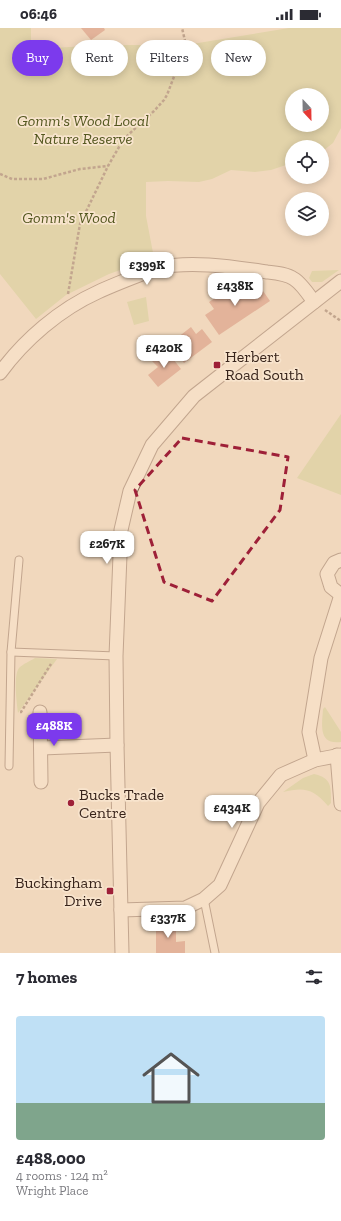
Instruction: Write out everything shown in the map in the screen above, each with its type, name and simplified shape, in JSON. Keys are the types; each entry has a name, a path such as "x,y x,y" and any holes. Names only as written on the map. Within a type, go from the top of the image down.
{"street":[{"path":"0,373 20,349 58,315 97,292 158,268 199,264 252,269 281,274 294,279 314,302"},
{"path":"122,953 116,656 121,530 130,491 152,445 194,396 341,281"},
{"path":"315,760 309,732 322,658 341,595 330,587 327,574 334,563 341,560"},
{"path":"40,712 42,748 41,782"},
{"path":"42,748 117,745"},
{"path":"121,910 186,908 204,899 220,885 258,803 281,775 315,760 339,755 341,804"}],"lane":[{"path":"9,766 11,652 19,560"},
{"path":"11,652 116,656"},
{"path":"204,899 215,953"}],"path":[{"path":"74,305 68,293 80,224 108,166 128,135 164,100 177,72 186,45 182,28"},
{"path":"0,174 12,178 43,179 80,169 108,166"},
{"path":"314,302 341,321"},
{"path":"9,706 21,712 58,653"}],"highlighted area":[{"path":"182,438 288,457 280,510 212,601 164,582 135,490"}],"green space":[{"name":"Gomm's Wood","path":"0,28 31,28 31,40 12,40 12,76 63,76 63,47 71,47 71,76 128,76 128,45 136,45 136,76 203,76 203,42 211,41 211,76 266,76 266,40 216,40 289,28 341,28 341,128 333,143 329,146 329,140 285,140 285,165 271,170 255,172 231,170 212,179 199,182 146,182 146,216 154,258 109,274 66,295 36,319 0,274"},
{"path":"339,270 322,282 312,282 309,278 312,271"},
{"path":"146,297 149,321 134,325 127,302"},
{"path":"341,414 341,495 297,478"},
{"path":"35,658 57,659 18,713 16,690 17,672 19,668"},
{"path":"325,707 341,732 341,742 328,740 323,733 322,721 323,709"},
{"path":"314,774 324,778 329,784 331,803 328,806 318,796 308,791 297,790 283,792 303,778"}],"building":[{"path":"81,28 104,28 105,30 91,40"},
{"path":"259,285 270,301 219,335 205,315 214,309 209,302 230,288 232,292 242,286 247,293"},
{"path":"191,327 196,334 202,329 212,342 184,363 174,350 178,347 173,341"},
{"path":"166,350 181,369 158,387 148,375 158,367 152,361"},
{"path":"156,922 176,922 176,942 185,941 185,953 156,953"}],"place":[{"name":"Herbert Road South","path":"217,365"},
{"name":"Bucks Trade Centre","path":"71,803"},
{"name":"Buckingham Drive","path":"110,891"}],"park label":[{"name":"Gomm's Wood Local Nature Reserve","path":"83,129"}]}
